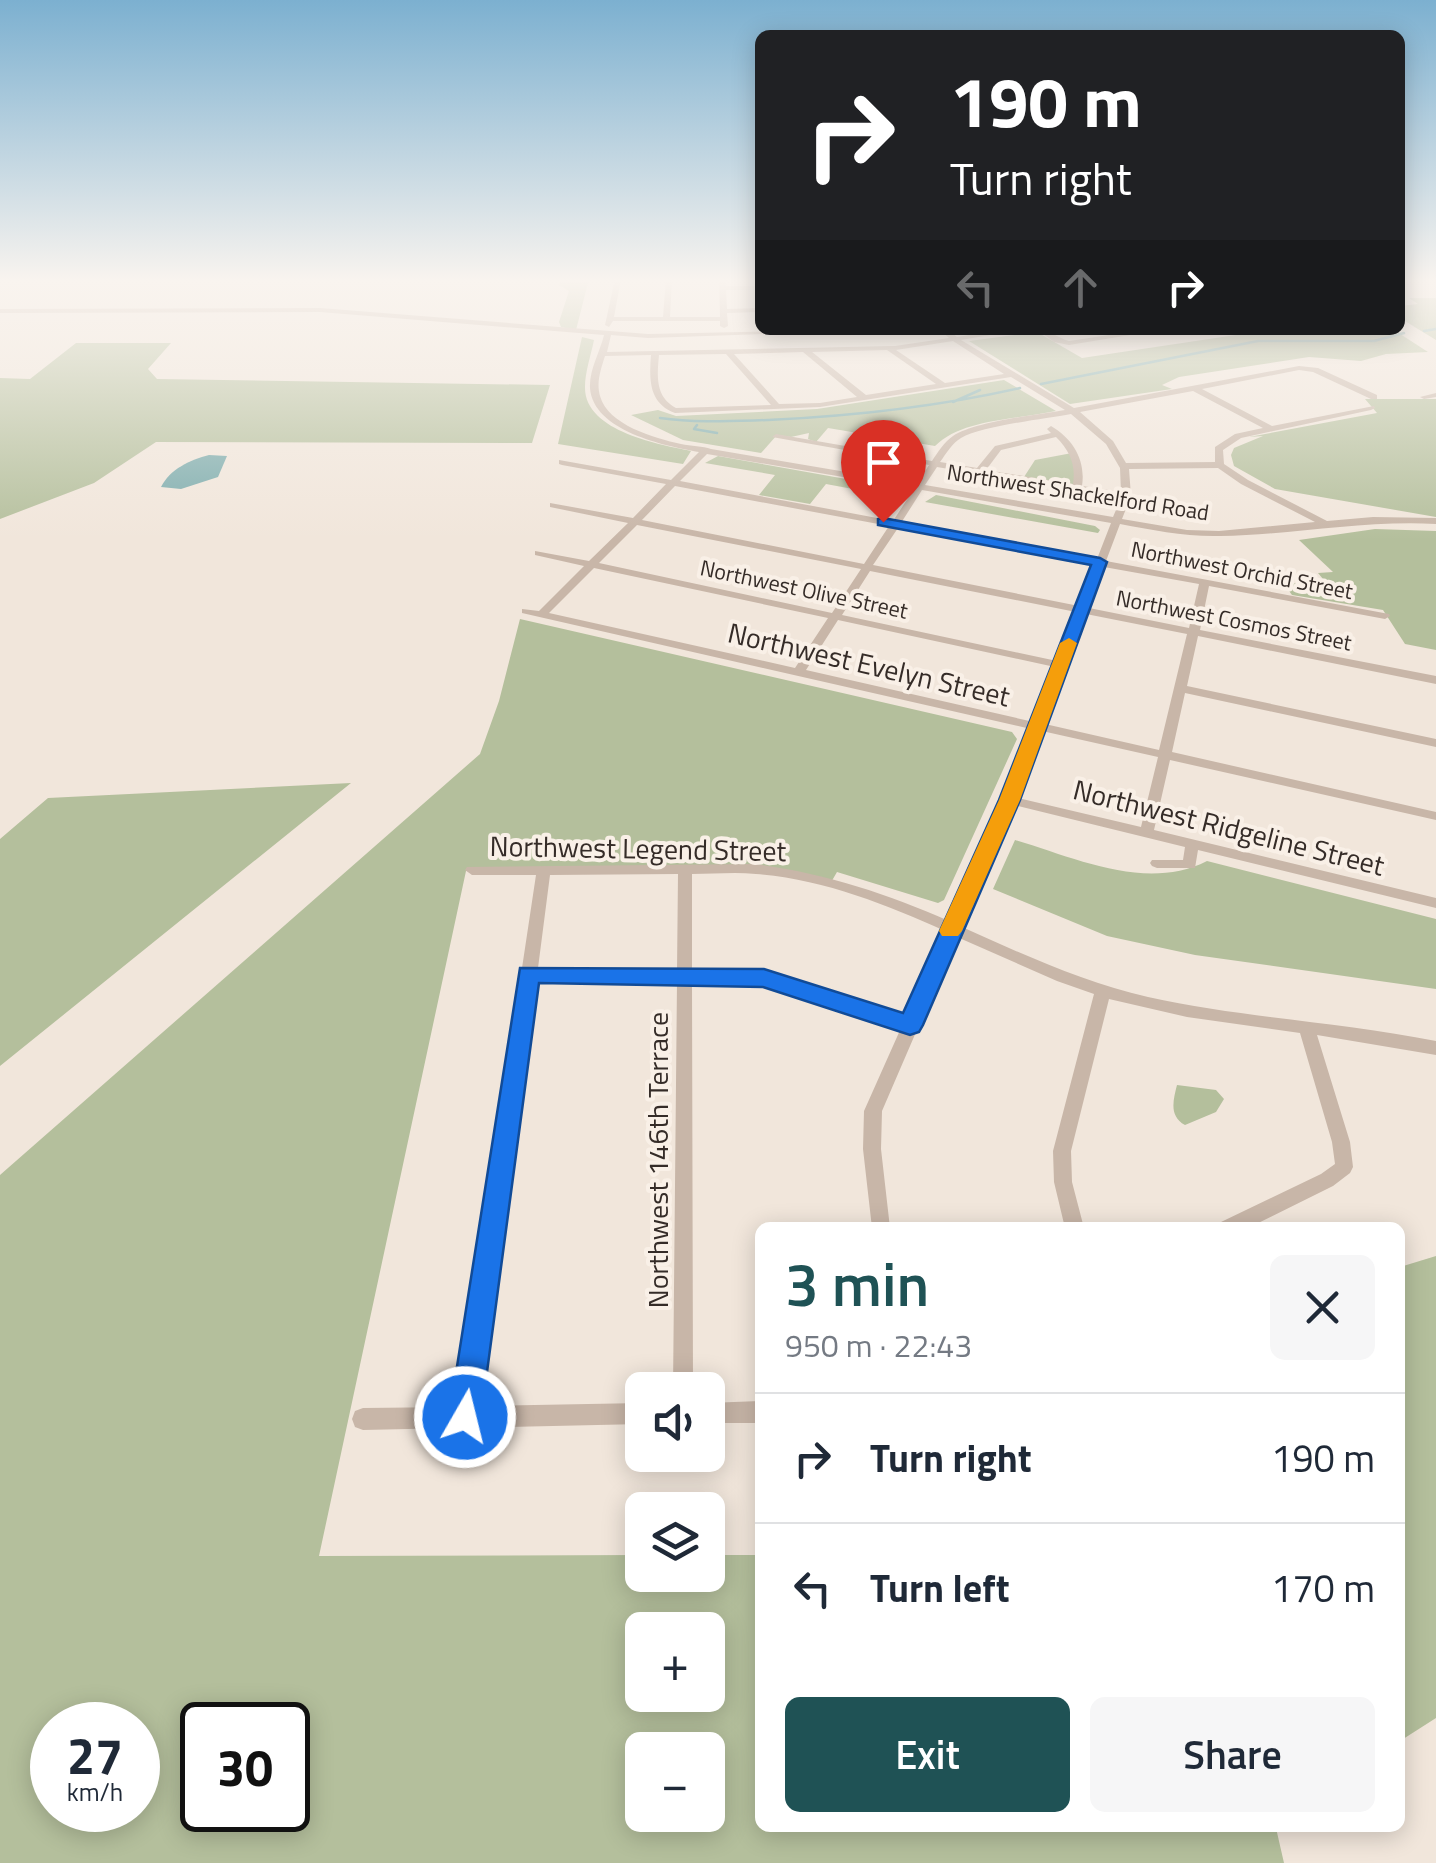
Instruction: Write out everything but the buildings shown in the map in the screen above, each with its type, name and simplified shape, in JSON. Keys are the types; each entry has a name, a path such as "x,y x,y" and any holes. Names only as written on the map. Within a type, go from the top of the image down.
{"street":[{"name":"Northwest Shackelford Road","path":"598,366 594,388 606,412 647,436 707,449 1114,522 1211,534 1264,534 1325,524 1436,524"},
{"path":"653,366 652,385 669,410 778,408 865,399 1011,375"},
{"path":"741,366 778,408"},
{"path":"825,366 865,399"},
{"path":"914,366 944,386"},
{"path":"880,1222 872,1149 873,1112 1010,800 1126,496 1125,466 1100,431 997,366"},
{"path":"798,673 935,463 958,436 1070,411 1306,368 1374,397"},
{"path":"1194,388 1271,428"},
{"path":"1424,397 1436,395"},
{"path":"1220,466 1217,452 1222,444 1271,428 1370,408"},
{"path":"1036,418 1058,434 1076,457 1080,470 1077,488"},
{"path":"980,471 998,448 1058,434"},
{"path":"776,437 1126,496"},
{"path":"542,614 707,449"},
{"name":"Northwest Orchid Street","path":"562,462 1384,616"},
{"path":"1125,466 1220,466 1236,478 1292,502 1325,524"},
{"name":"Northwest Cosmos Street","path":"553,505 1436,680"},
{"name":"Northwest Olive Street","path":"539,553 1060,665"},
{"path":"1146,834 1205,582"},
{"name":"Northwest Evelyn Street","path":"526,611 1436,816"},
{"path":"1180,688 1436,743"},
{"name":"Northwest Ridgeline Street","path":"1010,800 1436,903"},
{"path":"1157,863 1190,865 1192,844"},
{"name":"Northwest Legend Street","path":"472,870 754,869 794,874 951,929 1102,991 1199,1013 1436,1048"},
{"path":"465,1417 544,870"},
{"name":"Northwest 146th Terrace","path":"683,1372 685,870"},
{"path":"529,974 764,978 910,1025"},
{"path":"1073,1222 1063,1182 1062,1151 1102,991"},
{"path":"1240,1222 1327,1180 1344,1167 1341,1142 1306,1027"},
{"path":"725,1413 755,1412"},
{"path":"363,1419 625,1414"}],"green space":[{"path":"47,366 151,366 148,369 157,379 550,385 532,443 156,442 94,483 0,519 0,378 30,379"},
{"path":"576,366 588,366 585,387 588,402 597,415 627,434 691,451 683,464 558,444"},
{"path":"1009,366 1251,366 1179,377 1162,385 1172,389 1070,404"},
{"path":"1004,380 1056,411 974,425 935,446 828,428 816,442 808,439 809,433 777,435 761,453 683,440 631,415 658,410 676,416 817,409"},
{"path":"1365,399 1436,399 1436,517 1275,489 1234,466 1234,448 1263,436 1249,437 1377,413"},
{"path":"1072,453 1077,480 1073,485 1024,477 1035,460"},
{"path":"718,456 902,489 899,491 903,494 901,498 826,484 810,504 759,495 775,475 705,463"},
{"path":"936,495 1100,530 1098,533 925,502"},
{"path":"1375,529 1436,531 1436,650 1405,644 1383,610 1292,595 1284,584 1320,582 1323,579 1318,573 1333,572 1299,540"},
{"path":"520,619 1012,732 1017,739 944,900 938,903 837,872 830,884 755,870 466,871 319,1556 625,1555 625,1592 725,1592 725,1555 755,1555 755,1832 1277,1832 1284,1863 0,1863 0,1175 480,754 499,701"},
{"path":"351,783 0,1066 0,839 48,798"},
{"path":"1015,840 1086,863 1136,873 1184,870 1207,861 1436,919 1436,989 1195,955 1107,936 993,889"},
{"path":"1177,1085 1216,1090 1224,1099 1216,1112 1185,1125 1174,1113"},
{"path":"1436,1256 1436,1718 1405,1738 1405,1265"}],"water":[{"path":"209,455 227,456 218,477 181,489 161,487 181,466"}],"waterway":[{"path":"1041,384 1132,366"},
{"path":"958,400 1020,388"},
{"path":"958,400 980,390"},
{"path":"660,418 768,420 958,400"},
{"path":"953,402 958,400"},
{"path":"697,425 694,429 717,433"}],"slow traffic":[{"path":"950,931 1010,800 1069,643"}],"route":[{"path":"465,1417 529,974 735,974 785,983 910,1025 1010,800 1100,562 883,522"}]}
